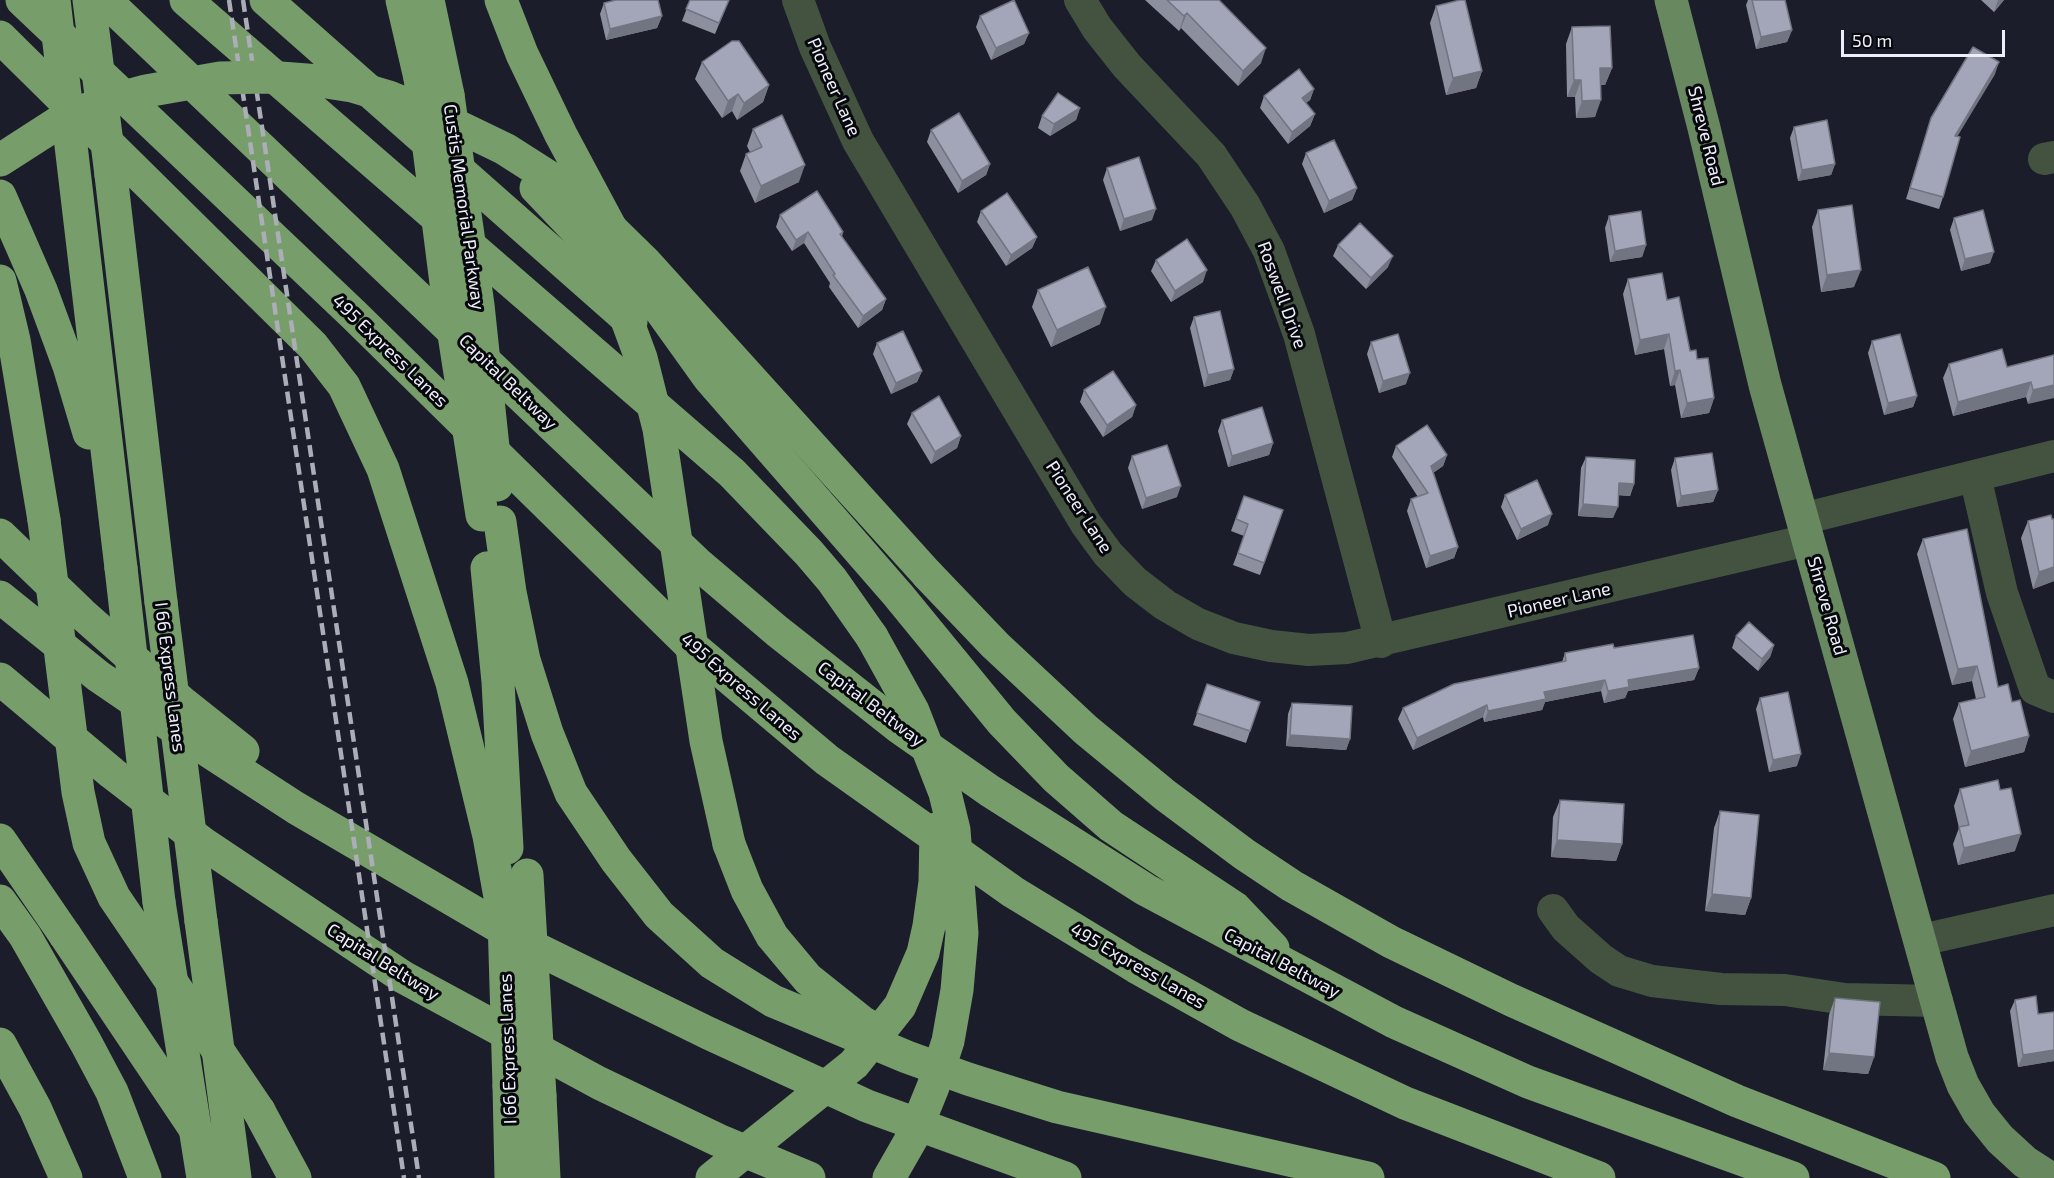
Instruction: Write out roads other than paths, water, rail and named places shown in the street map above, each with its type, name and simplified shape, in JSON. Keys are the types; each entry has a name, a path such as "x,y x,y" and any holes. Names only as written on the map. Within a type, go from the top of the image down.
{"highway":[{"name":"495 Express Lanes","path":"22,0 353,314 689,644 827,760 1013,892 1136,967 1240,1025 1405,1103 1599,1178"},
{"path":"54,0 159,902 202,1178"},
{"path":"89,0 111,175"},
{"path":"96,0 111,175"},
{"name":"Capital Beltway","path":"105,0 697,563 777,631 900,728 1054,834 1146,890 1394,1022 1527,1082 1793,1178"},
{"path":"186,0 732,472 809,552 832,580 872,637 913,711 945,793 954,830 962,933 957,990 948,1041 933,1087 913,1136 889,1178"},
{"path":"266,0 657,345 771,451"},
{"path":"402,0 420,78 449,306 491,519 510,591 524,660 547,733 571,793 616,860 659,915 712,963 773,1001 896,1053 1057,1107 1368,1178"},
{"name":"Custis Memorial Parkway","path":"428,0 449,108 478,305 491,519"},
{"path":"501,0 522,54 561,135 638,279 709,378 897,595 1002,722 1056,778 1111,826 1235,908 1295,971"},
{"path":"0,37 313,346 344,386 383,469 510,865"},
{"path":"0,159 58,122 109,101 146,91 220,78 267,77 321,81 449,108 505,149 552,179 598,216 646,262 928,575 995,645 1086,730 1173,801 1292,886 1391,942 1511,1000 1737,1101 1934,1178"},
{"path":"449,108 499,158 543,195 575,229 603,268 620,302 641,358 659,429 706,741 729,844 747,890 771,936 808,979 862,1022 911,1052 968,1079"},
{"name":"I 66 Express Lanes","path":"111,175 161,603 235,1178"},
{"path":"0,196 37,280 69,366 115,521"},
{"path":"0,281 15,340 44,520 78,792 89,843 114,897 259,1111 295,1178"},
{"path":"491,519 510,865 540,1096 544,1178"},
{"path":"0,535 81,613 184,704 389,864"},
{"path":"0,597 98,676 267,789 389,864 537,949 729,1043 867,1106 1065,1178"},
{"name":"Capital Beltway","path":"0,679 112,774 204,844 404,977 599,1083 718,1140 809,1178"},
{"path":"712,1178 854,1064 879,1036 900,1006 913,981 927,935 937,862 930,778 913,711"},
{"path":"0,840 228,1178"},
{"name":"I 66 Express Lanes","path":"510,865 504,920 511,1178"},
{"path":"0,901 25,936 112,1092 145,1178"},
{"path":"0,1044 35,1108 66,1178"}],"main road":[{"name":"Shreve Road","path":"1671,0 1765,385 1952,1057 1963,1085 1979,1113 2000,1139 2025,1162 2050,1178"}],"street":[{"name":"Pioneer Lane","path":"798,0 815,46 858,141 1086,524 1108,554 1135,582 1198,624 1234,638 1271,646 1309,650 1347,648 1381,642 1805,530 1975,476 2054,456"},
{"name":"Roswell Drive","path":"1080,0 1097,28 1127,66 1211,155 1245,206 1269,251 1299,334 1381,642"},
{"path":"1975,476 2002,593 2035,689 2054,697"},
{"path":"1553,910 1566,928 1601,959 1619,971 1652,981 1721,989 1785,990 1845,999 1937,1001"},
{"path":"1921,940 2054,910"}],"railway":[{"path":"229,0 404,1178"},
{"path":"243,0 419,1178"}]}
